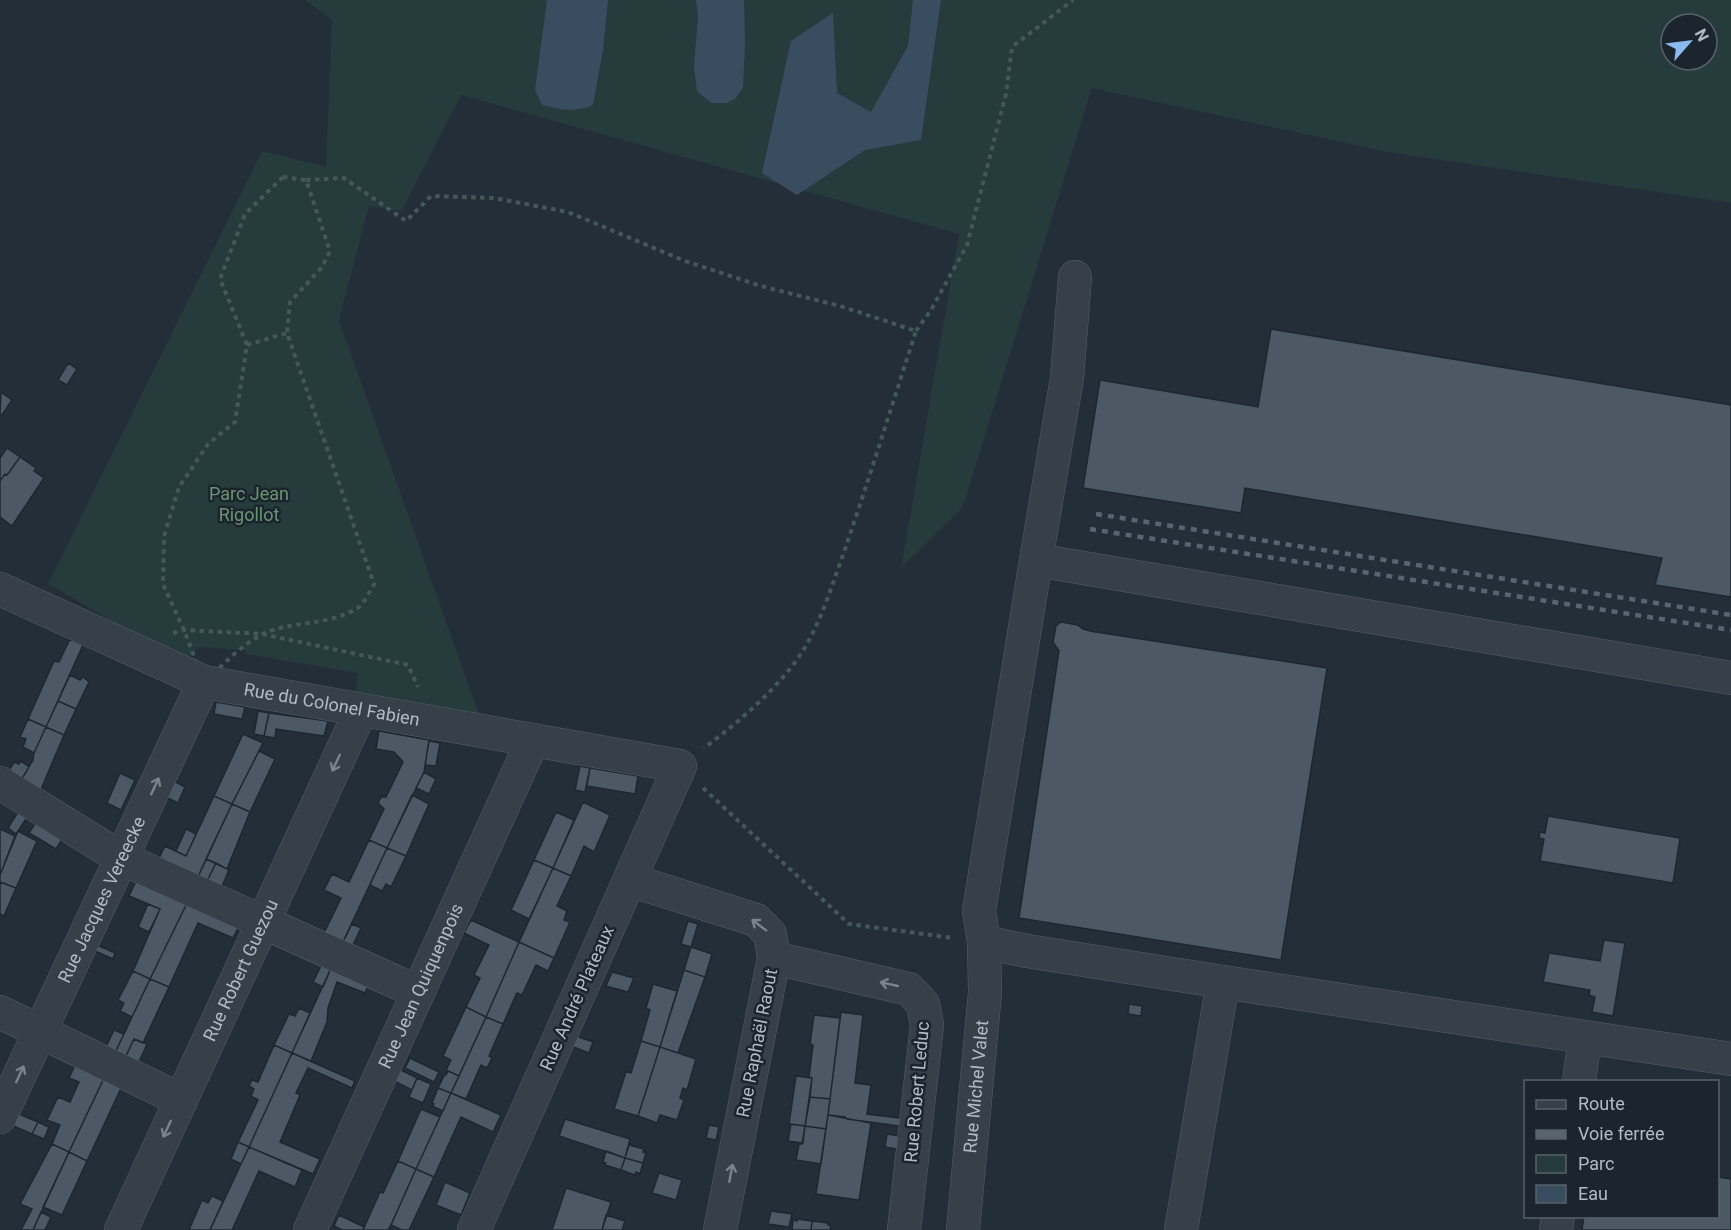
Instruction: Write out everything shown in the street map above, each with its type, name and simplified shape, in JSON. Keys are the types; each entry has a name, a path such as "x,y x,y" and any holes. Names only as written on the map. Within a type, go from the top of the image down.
{"street":[{"name":"Rue Michel Valet","path":"963,1230 985,992 984,942 980,911 1067,378 1075,277"},
{"path":"1036,561 1731,678"},
{"name":"Rue du Colonel Fabien","path":"0,589 204,682 680,766"},
{"name":"Rue Jacques Vereecke","path":"0,1117 204,682"},
{"name":"Rue Robert Guezou","path":"120,1230 361,710"},
{"name":"Rue Jean Quiquenpois","path":"310,1230 533,740"},
{"name":"Rue André Plateaux","path":"474,1230 680,766"},
{"path":"0,783 122,858 418,992"},
{"name":"Rue Raphaël Raout","path":"630,880 756,920 770,934 774,958 720,1230"},
{"path":"984,942 1026,951 1223,982 1731,1059"},
{"name":"Rue Robert Leduc","path":"774,958 909,989 923,1004 927,1025 904,1230"},
{"path":"1181,1230 1223,982"},
{"path":"0,1012 181,1100"},
{"path":"1579,1080 1585,1037"}],"path":[{"path":"984,942 849,924 680,766 732,728 773,688 804,650 826,604 859,510 916,331 931,310 967,245 1005,94 1012,46 1073,0"},
{"path":"306,180 330,251 322,267 290,302 287,333 374,584 360,606 323,622 262,634 239,650 204,682 184,630 162,584 164,536 179,487 208,444 235,422 247,345 220,279 245,214 283,177 306,180 344,178 406,221 431,196 494,198 568,212 685,261 761,286 840,306 916,331"},
{"path":"247,345 287,333"},
{"path":"123,646 184,630 262,634 408,665 434,723"}],"green space":[{"name":"Parc Jean Rigollot","path":"305,0 1731,0 1731,203 1388,152 1092,88 963,507 901,568 959,234 461,95 402,211 369,206 339,320 481,720 355,699 358,673 245,654 246,650 199,647 183,662 48,584 262,151 326,167 332,20"}],"water":[{"path":"547,0 608,0 603,50 593,105 567,110 542,105 535,90"},
{"path":"696,0 744,0 743,87 735,99 727,103 711,103 697,91 694,67 698,16"},
{"path":"913,0 941,0 921,140 865,150 797,195 762,173 791,41 833,13 837,93 871,112 908,46"}],"building":[{"path":"1271,329 1731,405 1731,597 1655,585 1662,558 1245,488 1241,513 1083,488 1100,380 1258,407"},
{"path":"68,363 77,369 67,385 58,380"},
{"path":"1,392 12,400 2,415 0,414"},
{"path":"7,448 20,457 0,481 0,458"},
{"path":"20,457 36,468 34,471 44,478 12,526 0,517 0,481"},
{"path":"1061,622 1078,625 1090,631 1327,668 1281,960 1019,918 1059,651 1053,642 1056,626"},
{"path":"70,639 83,645 46,727 28,719 54,661 59,662"},
{"path":"70,675 80,680 83,677 89,682 76,709 58,701"},
{"path":"58,701 76,709 64,735 46,727"},
{"path":"216,702 245,707 242,719 214,714"},
{"path":"258,711 269,713 264,736 254,734"},
{"path":"269,713 328,721 324,736 276,729 275,738 264,736"},
{"path":"28,719 46,727 34,753 23,747 26,739 20,737"},
{"path":"46,727 64,735 39,794 20,782 33,760"},
{"path":"379,731 429,740 424,772 387,848 369,840 384,809 378,803 381,797 386,797 403,762 394,752 376,749"},
{"path":"243,734 263,743 232,804 214,796"},
{"path":"429,741 440,743 436,766 425,765"},
{"path":"259,751 275,759 250,812 232,804"},
{"path":"21,761 29,767 20,782 7,774 14,762 19,764"},
{"path":"580,766 590,768 585,792 575,790"},
{"path":"590,768 638,776 635,794 587,786"},
{"path":"424,772 436,779 429,794 416,788"},
{"path":"120,773 135,780 121,810 107,803"},
{"path":"174,781 185,787 178,803 166,797"},
{"path":"412,795 429,804 406,856 387,848"},
{"path":"214,796 232,804 196,881 156,864 165,846 186,856"},
{"path":"583,802 610,815 594,852 584,846 571,876 553,868"},
{"path":"232,804 250,812 227,869 206,859"},
{"path":"21,807 30,813 16,834 8,828"},
{"path":"556,812 574,820 553,868 534,860"},
{"path":"1548,816 1680,838 1673,883 1540,861 1544,839 1539,838 1540,832 1545,833"},
{"path":"38,819 64,836 56,849 29,833"},
{"path":"0,829 15,836 0,875"},
{"path":"186,829 196,834 186,856 176,851"},
{"path":"18,831 37,841 16,888 0,882 0,875"},
{"path":"369,840 387,848 341,946 322,937 341,898 324,890 332,874 349,882"},
{"path":"387,848 406,856 391,887 386,884 382,891 370,885"},
{"path":"206,859 216,863 205,885 196,881"},
{"path":"534,860 553,868 529,919 511,910"},
{"path":"216,863 229,870 220,891 205,885"},
{"path":"553,868 571,876 557,906 567,911 564,920 570,922 554,958 519,942"},
{"path":"137,879 188,901 150,979 133,971 160,909 129,896"},
{"path":"0,882 16,888 4,916 0,914"},
{"path":"188,901 239,926 233,938 198,923 169,987 150,979"},
{"path":"148,904 160,909 149,932 138,927"},
{"path":"471,920 519,942 486,1017 466,1007 480,978 474,975 489,945 464,933"},
{"path":"688,921 698,924 691,947 681,944"},
{"path":"352,924 361,928 351,949 341,946"},
{"path":"1604,940 1625,943 1613,1016 1592,1012 1595,997 1589,995 1590,990 1543,982 1549,953 1600,961"},
{"path":"519,942 554,958 548,971 536,965 522,995 517,993 503,1024 486,1017"},
{"path":"97,945 115,953 113,959 95,951"},
{"path":"691,947 712,954 705,977 684,970"},
{"path":"323,962 332,966 323,987 313,982"},
{"path":"332,966 370,981 365,993 337,982 328,1008 327,1022 311,1061 292,1053"},
{"path":"684,970 705,977 678,1053 660,1047"},
{"path":"133,971 150,979 132,1017 120,1011 124,1003 118,1000"},
{"path":"612,972 634,978 628,992 606,986"},
{"path":"150,979 169,987 143,1043 134,1039 124,1060 114,1055"},
{"path":"653,984 677,991 660,1047 641,1041 650,1010 646,1008"},
{"path":"1129,1004 1142,1006 1141,1016 1128,1014"},
{"path":"466,1007 486,1017 459,1076 446,1070 451,1060 443,1056"},
{"path":"299,1008 310,1013 292,1053 274,1045 289,1014 295,1016"},
{"path":"841,1012 863,1015 855,1083 871,1085 867,1114 908,1119 907,1127 828,1115"},
{"path":"814,1015 840,1018 830,1099 810,1097 812,1078 809,1077 813,1045 810,1044"},
{"path":"486,1017 503,1024 489,1056 492,1058 487,1068 481,1065 466,1099 451,1093"},
{"path":"114,1030 124,1034 114,1055 104,1051"},
{"path":"576,1036 593,1042 589,1053 571,1046"},
{"path":"134,1039 147,1044 139,1062 126,1056"},
{"path":"641,1041 660,1047 638,1116 614,1109 626,1072 631,1073"},
{"path":"274,1045 292,1053 249,1147 238,1142 258,1100 251,1096 254,1089 249,1086 252,1080 258,1082"},
{"path":"660,1047 696,1059 687,1090 683,1088 680,1098 684,1100 677,1120 660,1115 657,1123 638,1116"},
{"path":"292,1053 355,1081 352,1088 308,1068 296,1093 300,1095 280,1142 320,1159 313,1174 249,1147"},
{"path":"410,1058 439,1072 434,1082 405,1068"},
{"path":"77,1061 105,1076 69,1152 52,1144 60,1125 47,1120 58,1097 70,1102 79,1082 69,1078"},
{"path":"399,1069 417,1078 412,1090 394,1081"},
{"path":"448,1071 459,1076 451,1093 438,1088"},
{"path":"105,1076 123,1084 87,1161 69,1152"},
{"path":"796,1076 812,1078 805,1126 789,1124"},
{"path":"417,1078 431,1084 423,1103 409,1097"},
{"path":"438,1088 451,1093 443,1111 432,1106"},
{"path":"451,1093 501,1115 493,1132 461,1117 434,1177 416,1169"},
{"path":"810,1097 830,1099 826,1129 805,1126"},
{"path":"421,1109 440,1117 416,1169 398,1161"},
{"path":"14,1112 38,1122 32,1134 9,1124"},
{"path":"828,1115 871,1123 859,1200 816,1194"},
{"path":"565,1119 630,1139 625,1158 559,1136"},
{"path":"38,1122 49,1127 44,1139 32,1134"},
{"path":"791,1124 805,1126 803,1143 788,1141"},
{"path":"709,1125 719,1127 716,1140 706,1138"},
{"path":"805,1126 826,1129 821,1164 796,1160"},
{"path":"887,1134 906,1137 903,1150 885,1147"},
{"path":"238,1142 249,1147 241,1164 231,1159"},
{"path":"52,1144 69,1152 33,1230 21,1230 32,1209 20,1204"},
{"path":"629,1145 644,1149 643,1152 646,1153 643,1163 625,1158"},
{"path":"249,1147 302,1170 295,1187 259,1171 232,1230 210,1230"},
{"path":"606,1151 625,1158 621,1170 605,1165 606,1163 603,1162"},
{"path":"69,1152 87,1161 62,1215 43,1207"},
{"path":"625,1158 643,1163 640,1174 636,1172 635,1175 621,1170"},
{"path":"398,1161 416,1169 391,1225 388,1230 363,1230 380,1192 383,1193"},
{"path":"416,1169 434,1177 409,1230 402,1230 391,1225"},
{"path":"659,1173 682,1180 676,1200 652,1193"},
{"path":"1719,1177 1731,1179 1731,1230 1582,1230 1584,1218 1719,1218"},
{"path":"445,1182 470,1193 461,1215 436,1205"},
{"path":"566,1188 611,1202 602,1230 552,1230"},
{"path":"212,1196 223,1201 210,1230 189,1230 202,1200 208,1203"},
{"path":"771,1211 792,1214 789,1227 768,1224"},
{"path":"41,1212 51,1217 45,1230 33,1230"},
{"path":"339,1215 364,1227 363,1230 342,1230 334,1226"},
{"path":"606,1215 625,1221 622,1230 602,1230"},
{"path":"797,1219 812,1221 811,1230 792,1230 793,1220 797,1221"},
{"path":"812,1221 828,1223 831,1226 830,1230 811,1230"}],"railway":[{"path":"1096,514 1731,615"},
{"path":"1090,529 1731,630"}]}
